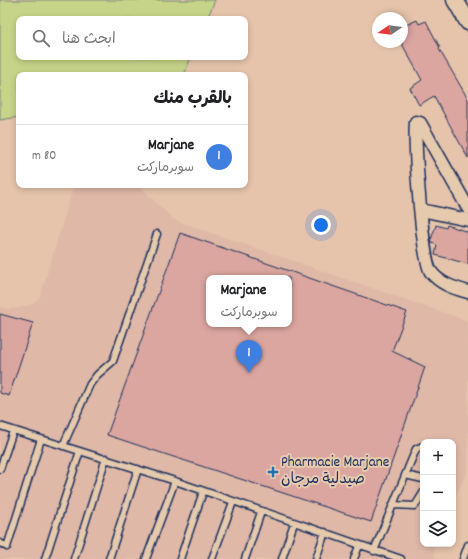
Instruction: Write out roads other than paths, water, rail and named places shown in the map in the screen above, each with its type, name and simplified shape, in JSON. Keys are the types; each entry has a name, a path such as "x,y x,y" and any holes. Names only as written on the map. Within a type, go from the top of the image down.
{"street":[{"path":"455,0 468,22"},
{"path":"468,208 418,122 416,124 421,210 424,248 428,268 437,279 447,285 468,292"},
{"path":"421,210 468,220"}],"lane":[{"path":"63,446 90,384 114,358 157,234"},
{"path":"0,426 41,440 106,458 294,523 325,532 388,557 401,559"},
{"path":"0,469 13,431"},
{"path":"0,543 7,548 41,440"},
{"path":"374,551 416,449 420,447"},
{"path":"45,559 80,451"},
{"path":"74,559 106,458"},
{"path":"109,559 138,469"},
{"path":"405,475 420,478"},
{"path":"146,559 175,481"},
{"path":"180,559 203,492"},
{"path":"393,505 415,506 420,498"},
{"path":"212,559 233,502"},
{"path":"246,559 262,512"},
{"path":"282,559 294,523"},
{"path":"316,559 325,532"},
{"path":"463,559 468,545"},
{"path":"354,559 359,546"}],"place":[{"name":"Marjane","path":"249,373"},
{"name":"Pharmacie Marjane صيدلية مرجان","path":"273,472"}]}
